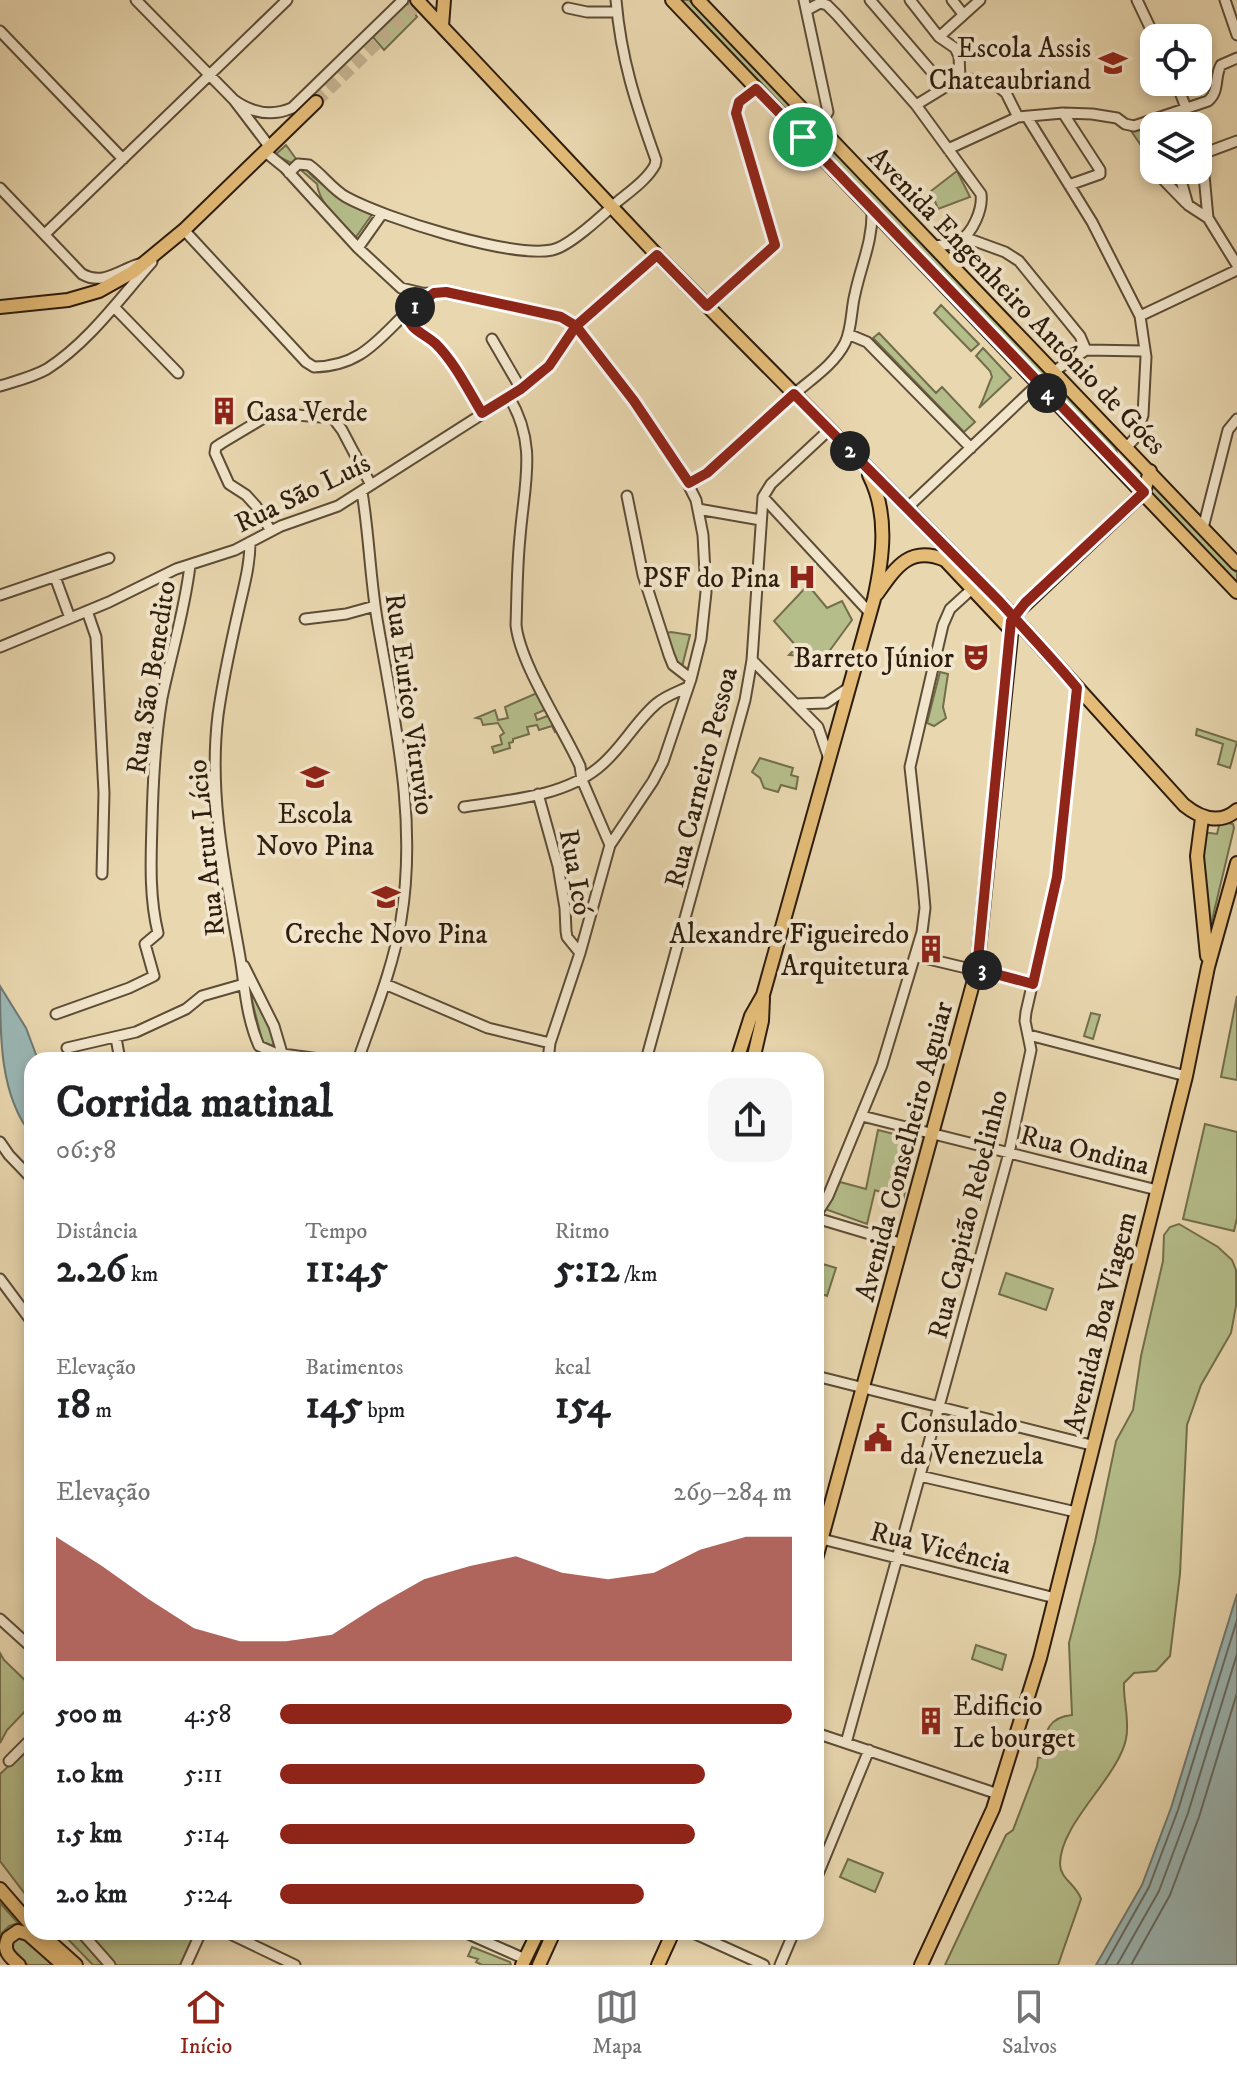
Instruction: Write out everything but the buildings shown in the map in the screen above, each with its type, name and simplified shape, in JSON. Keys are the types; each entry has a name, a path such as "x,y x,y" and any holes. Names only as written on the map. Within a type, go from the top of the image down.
{"main road":[{"path":"417,0 657,255 907,508 935,530 1012,622"},
{"path":"442,26 444,0"},
{"name":"Avenida Engenheiro Antônio de Góes","path":"672,0 1237,592"},
{"name":"Avenida Engenheiro Antônio de Góes","path":"698,0 1237,564"},
{"path":"0,307 68,300 99,291 133,272 184,230 316,102"},
{"path":"755,1052 762,1021 763,995 883,558 876,494 872,478 862,463"},
{"path":"1012,622 1144,492 1150,471"},
{"path":"874,599 891,574 912,557 935,555 945,560 1077,688 1184,805 1202,818 1222,818 1237,810"},
{"name":"Avenida Conselheiro Aguiar","path":"824,1517 903,1244 977,969 1012,622"},
{"path":"1202,818 1197,856 1208,967"},
{"name":"Avenida Boa Viagem","path":"921,1965 998,1794 1021,1723 1186,1076 1208,967 1237,863"},
{"path":"740,1052 751,1016 763,995"},
{"path":"0,1889 24,1917"},
{"path":"19,1965 6,1948 8,1938 18,1931 24,1933"},
{"path":"35,1940 63,1965"},
{"path":"48,1940 76,1965"},
{"path":"524,1962 534,1940"},
{"path":"539,1965 550,1940"},
{"path":"658,1965 669,1940"},
{"path":"0,1955 10,1965"}],"street":[{"path":"45,234 287,0"},
{"path":"234,100 261,113 292,108 403,0"},
{"path":"289,173 298,164 309,165 342,194 382,214 460,237 515,248 544,250 564,245 612,207 653,169 656,160 626,73 616,0"},
{"path":"870,0 944,86"},
{"path":"910,0 939,37 958,52 960,78"},
{"path":"952,0 963,14"},
{"path":"939,37 980,0"},
{"path":"1137,0 1148,24"},
{"path":"1225,0 1237,35"},
{"path":"143,2 234,100 267,148 289,173 358,248 401,288 415,292 462,294 565,318 576,326 626,390 689,483 698,509 704,545 706,592 701,639 674,736 653,781 610,845 549,1052"},
{"path":"803,137 819,127 827,116 827,102 806,5 830,3 916,105 978,189 982,200 980,211 964,237 956,242 933,246"},
{"path":"568,8 587,12 617,12"},
{"path":"0,31 123,159"},
{"path":"1180,112 1213,97 1219,68 1237,58"},
{"path":"916,105 960,78 985,81 999,87 1092,222 1140,316 1144,351 1143,415 1135,438 1127,447"},
{"path":"707,306 770,250 775,239 736,113 739,102 756,89"},
{"path":"1182,96 1188,112"},
{"path":"948,149 1022,117 1063,113 1115,118 1125,124 1140,125"},
{"path":"1063,113 1100,170 1100,174 1069,185"},
{"path":"1212,150 1237,141"},
{"path":"1140,316 1237,268 1233,249 1208,218 1188,205 1168,184"},
{"path":"1182,184 1188,205"},
{"path":"1205,184 1208,218"},
{"path":"0,188 82,274 91,279 100,280 146,262"},
{"path":"689,483 707,473 827,365 845,342 856,287 869,249 872,210"},
{"path":"358,248 382,214"},
{"path":"184,230 298,354 314,367 340,362 368,351 406,313 434,293"},
{"path":"964,237 1005,252 1019,261 1080,336 1086,350"},
{"path":"0,386 47,369 115,308 121,296 166,246"},
{"name":"Rua São Luís","path":"0,647 271,531 319,515 362,492 521,389 556,358 576,326 657,255"},
{"path":"115,308 178,373"},
{"path":"406,313 409,324 447,358 482,413"},
{"path":"848,334 867,342 971,448"},
{"path":"492,339 521,389"},
{"path":"1053,372 1086,350 1144,351"},
{"path":"907,508 1038,384"},
{"path":"509,397 524,428 528,458 520,535 517,631 531,668 580,766 582,780 610,845"},
{"path":"271,531 256,506 229,484 215,453 216,447 261,418 272,413 333,418 371,485"},
{"path":"1203,528 1228,430 1237,419"},
{"path":"829,430 771,484 763,497 870,613"},
{"name":"Rua Eurico Vitruvio","path":"361,1052 385,984 401,919 407,835 402,756 375,606 362,492"},
{"path":"627,496 643,575 669,655 673,665 690,683"},
{"name":"Rua Carneiro Pessoa","path":"648,1052 704,854 717,795 739,725 752,660 763,497"},
{"path":"698,509 761,520"},
{"name":"Rua Artur Lício","path":"250,542 248,568 218,713 214,773 229,902 250,1022 259,1046 274,1052"},
{"path":"0,595 109,558"},
{"name":"Rua São Benedito","path":"56,1014 152,978 155,974 145,944 158,933 151,882 155,753 163,696 190,565"},
{"path":"55,577 70,618"},
{"path":"824,1203 882,1065 916,956 925,908 910,767 943,625 950,609 973,588"},
{"path":"305,619 346,614 375,606"},
{"path":"87,611 96,637 104,805 102,874"},
{"path":"752,660 821,730 828,756"},
{"path":"464,807 538,794 582,780 608,759 654,706 690,683"},
{"name":"Rua Capitão Rebelinho","path":"846,1743 1009,1153 1031,1050 1025,1021 1057,877 1077,688"},
{"path":"797,704 826,703 847,689"},
{"name":"Rua Icó","path":"538,794 558,866 567,937 580,953"},
{"path":"916,956 1033,984"},
{"name":"Rua Artur Lício","path":"240,960 274,1026 282,1052"},
{"path":"67,1048 116,1038 175,1014 202,996 244,984"},
{"path":"385,984 488,1028 550,1043"},
{"path":"245,995 257,991"},
{"path":"1029,1035 1186,1076"},
{"path":"116,1038 119,1052"},
{"name":"Rua Ondina","path":"862,1116 1157,1190"},
{"path":"0,1142 24,1170"},
{"path":"824,1219 903,1244"},
{"path":"0,1279 24,1311"},
{"path":"824,1378 1091,1445"},
{"path":"920,1476 1076,1512"},
{"name":"Rua Vicência","path":"824,1540 1055,1598"},
{"path":"1,1621 24,1641"},
{"path":"824,1736 998,1794"},
{"path":"9,1761 24,1746"},
{"path":"824,1860 869,1750"},
{"path":"88,1940 110,1965"},
{"path":"186,1965 197,1940"},
{"path":"243,1940 295,1965"},
{"path":"480,1940 524,1962"},
{"path":"709,1940 764,1965"},
{"path":"780,1965 791,1940"}],"green space":[{"path":"681,0 689,0 800,117 799,121 796,121"},
{"path":"405,4 417,17 384,50 372,36"},
{"path":"1127,125 1140,130 1140,144"},
{"path":"815,136 819,136 1115,447 1120,462 814,141"},
{"path":"286,145 304,168 324,186 373,213 356,237 327,206 317,184 294,164 275,155"},
{"path":"957,171 970,197 938,209 931,191"},
{"path":"941,305 979,344 971,351 934,313"},
{"path":"879,333 936,393 942,387 975,422 964,432 873,338"},
{"path":"983,348 1011,378 979,408 992,377 976,356"},
{"path":"1150,482 1237,573 1237,582 1148,490"},
{"path":"808,585 827,608 842,601 852,620 825,657 809,664 802,656 789,655 797,647 774,621"},
{"path":"661,634 690,635 681,671"},
{"path":"940,672 948,674 943,707 946,718 934,726 927,723"},
{"path":"537,693 547,709 535,714 537,720 550,715 559,731 555,732 552,726 539,730 537,725 527,727 529,734 513,739 509,743 510,748 494,753 492,747 502,744 500,736 504,733 498,723 483,725 481,719 476,718 495,710 498,720 508,718 505,707"},
{"path":"1197,729 1237,742 1230,768 1218,764 1223,744 1196,735"},
{"path":"760,758 793,768 791,775 798,777 796,789 781,785 778,792 764,788 760,778 752,772"},
{"path":"1220,822 1233,824 1234,828 1208,937 1202,832 1217,834"},
{"path":"248,985 266,1017 273,1045 266,1045 262,1040"},
{"path":"1237,996 1237,1080 1221,1077"},
{"path":"1091,1013 1100,1015 1093,1039 1084,1036"},
{"path":"1205,1124 1237,1132 1237,1218 1234,1231 1183,1219"},
{"path":"878,1130 917,1140 903,1200 875,1190 867,1224 825,1209 840,1182 866,1189"},
{"path":"1179,1224 1218,1247 1232,1260 1236,1270 1236,1306 1231,1333 1201,1385 1187,1425 1180,1574 1170,1656 1156,1671 1134,1673 1124,1683 1127,1732 1121,1754 1069,1833 1063,1848 1061,1869 1081,1899 1058,1965 945,1965 1006,1835 1013,1830 1038,1758 1045,1757 1044,1750 1049,1751 1047,1731 1053,1722 1072,1715 1069,1643 1095,1542 1116,1441 1133,1410 1141,1356 1163,1261 1164,1235 1170,1227"},
{"path":"824,1264 836,1268 827,1296 824,1295"},
{"path":"1006,1273 1053,1289 1046,1310 999,1294"},
{"path":"976,1645 1006,1655 1002,1670 972,1659"},
{"path":"0,1653 24,1679 24,1712 7,1730 0,1743"},
{"path":"24,1752 24,1892 0,1861 0,1774"},
{"path":"848,1859 883,1873 875,1892 840,1877"},
{"path":"0,1903 18,1923 9,1926 0,1935"},
{"path":"18,1937 26,1940 53,1965 28,1965 13,1952 11,1945"},
{"path":"69,1940 83,1940 105,1965 93,1965"},
{"path":"91,1940 192,1940 181,1965 112,1965"},
{"path":"472,1947 511,1965 482,1965 476,1962 478,1959 468,1956"}],"water":[{"path":"0,986 26,1028 35,1052 24,1052 24,1124 8,1084 0,1025"},
{"path":"1237,1594 1237,1965 1096,1965 1142,1885 1171,1808"}],"tunnel":[{"path":"316,102 422,0"}],"place":[{"name":"Escola Assis Chateaubriand","path":"1113,63"},
{"name":"Casa Verde","path":"224,411"},
{"name":"PSF do Pina","path":"802,577"},
{"name":"Barreto Júnior","path":"976,657"},
{"name":"Escola Novo Pina","path":"315,777"},
{"name":"Creche Novo Pina","path":"386,897"},
{"name":"Alexandre Figueiredo Arquitetura","path":"931,949"},
{"name":"Consulado da Venezuela","path":"878,1438"},
{"name":"Edificio Le bourget","path":"931,1721"}],"route":[{"path":"803,137 756,89 739,102 736,113 775,245 707,306 657,255 576,326 561,317 446,292 434,293 406,313 408,321 437,346 482,413 521,389 549,366 576,326 634,401 689,483 707,473 794,394 1000,602 1013,616 1066,674 1077,688 1057,877 1033,984 977,969 1011,621 1013,616 1025,603 1144,492 803,137"}]}
